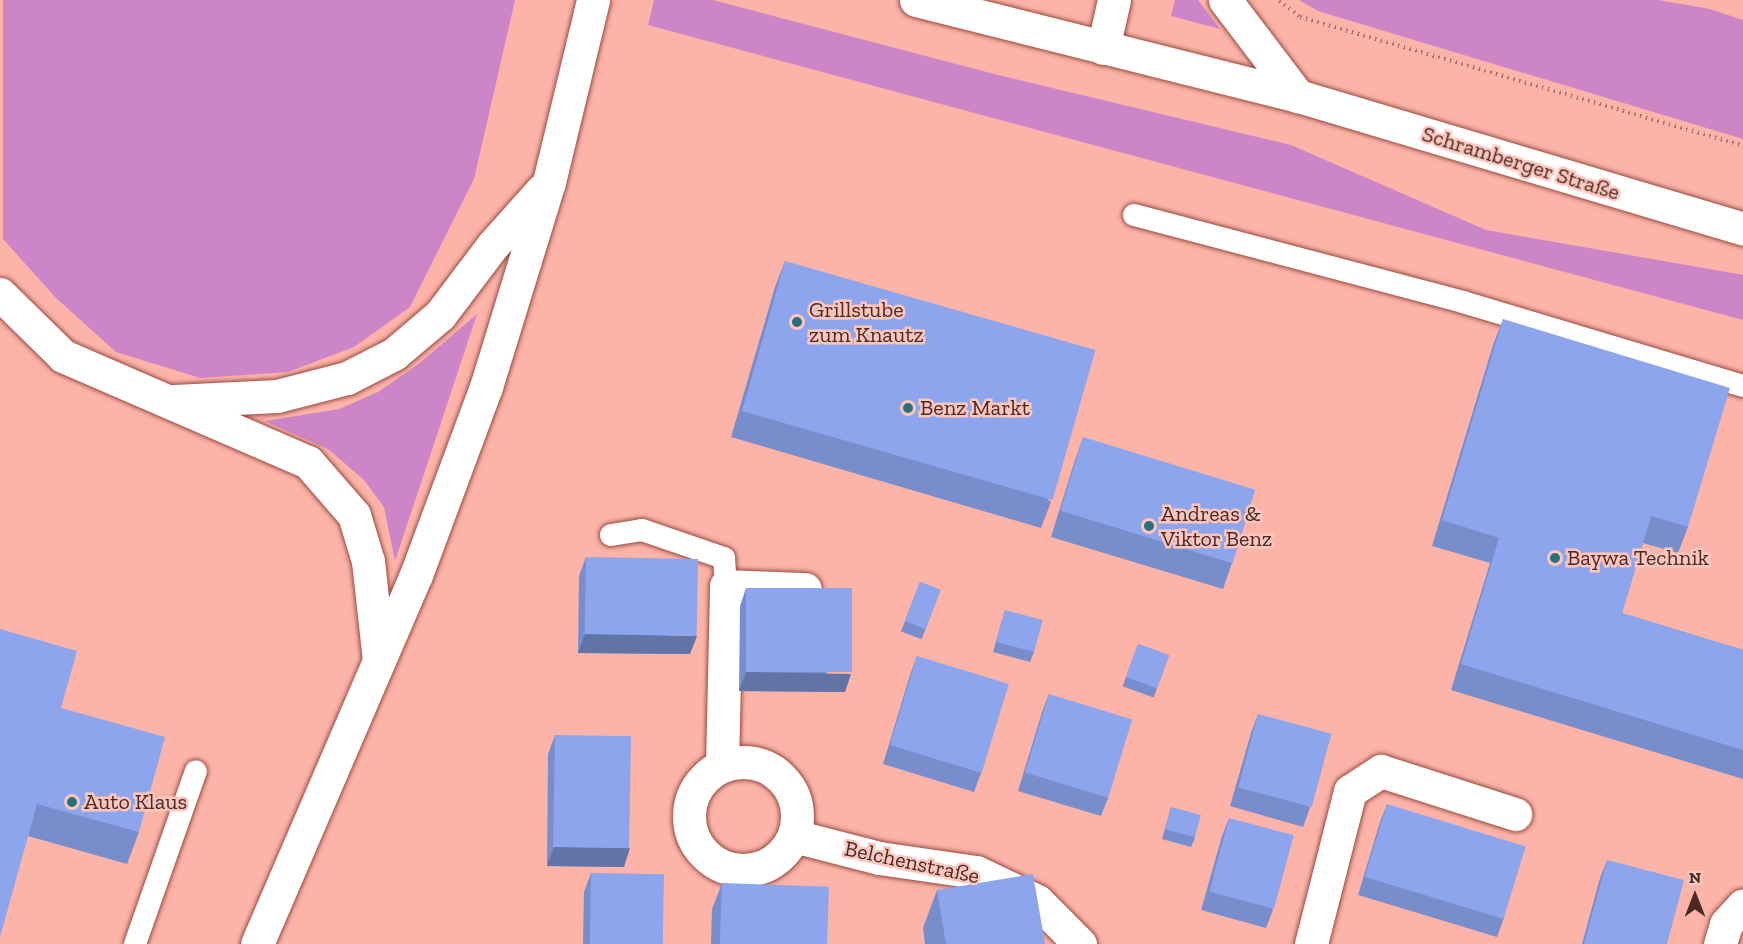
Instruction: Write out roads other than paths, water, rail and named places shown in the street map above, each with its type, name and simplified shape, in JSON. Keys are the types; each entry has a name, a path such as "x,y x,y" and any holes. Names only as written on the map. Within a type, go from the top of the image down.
{"main road":[{"path":"257,944 379,662 486,387 549,182 593,0"},
{"name":"Schramberger Straße","path":"916,0 1298,96 1743,229"},
{"path":"1103,48 1114,0"},
{"path":"1225,0 1298,96"},
{"path":"166,401 277,396 347,378 394,354 440,315 493,245 549,182"},
{"path":"0,294 63,356 308,462 354,515 368,561 379,662"},
{"path":"722,766 726,586 820,590"},
{"path":"741,762 759,764 776,772 796,802 794,836 773,861 757,868 724,867 709,858 690,828 689,809 706,777 722,766 741,762"},
{"path":"1311,944 1350,791 1381,771 1515,814"},
{"name":"Belchenstraße","path":"794,836 879,858 976,872 1036,901 1080,944"},
{"path":"1720,944 1726,924 1743,904"}],"lane":[{"path":"1134,215 1463,302 1743,386"},
{"path":"611,535 642,530 724,558 726,586"},
{"path":"135,944 196,771"}],"place":[{"name":"Grillstube zum Knautz","path":"797,322"},
{"name":"Benz Markt","path":"908,408"},
{"name":"Andreas & Viktor Benz","path":"1149,526"},
{"name":"Baywa Technik","path":"1555,558"},
{"name":"Auto Klaus","path":"72,802"}]}
